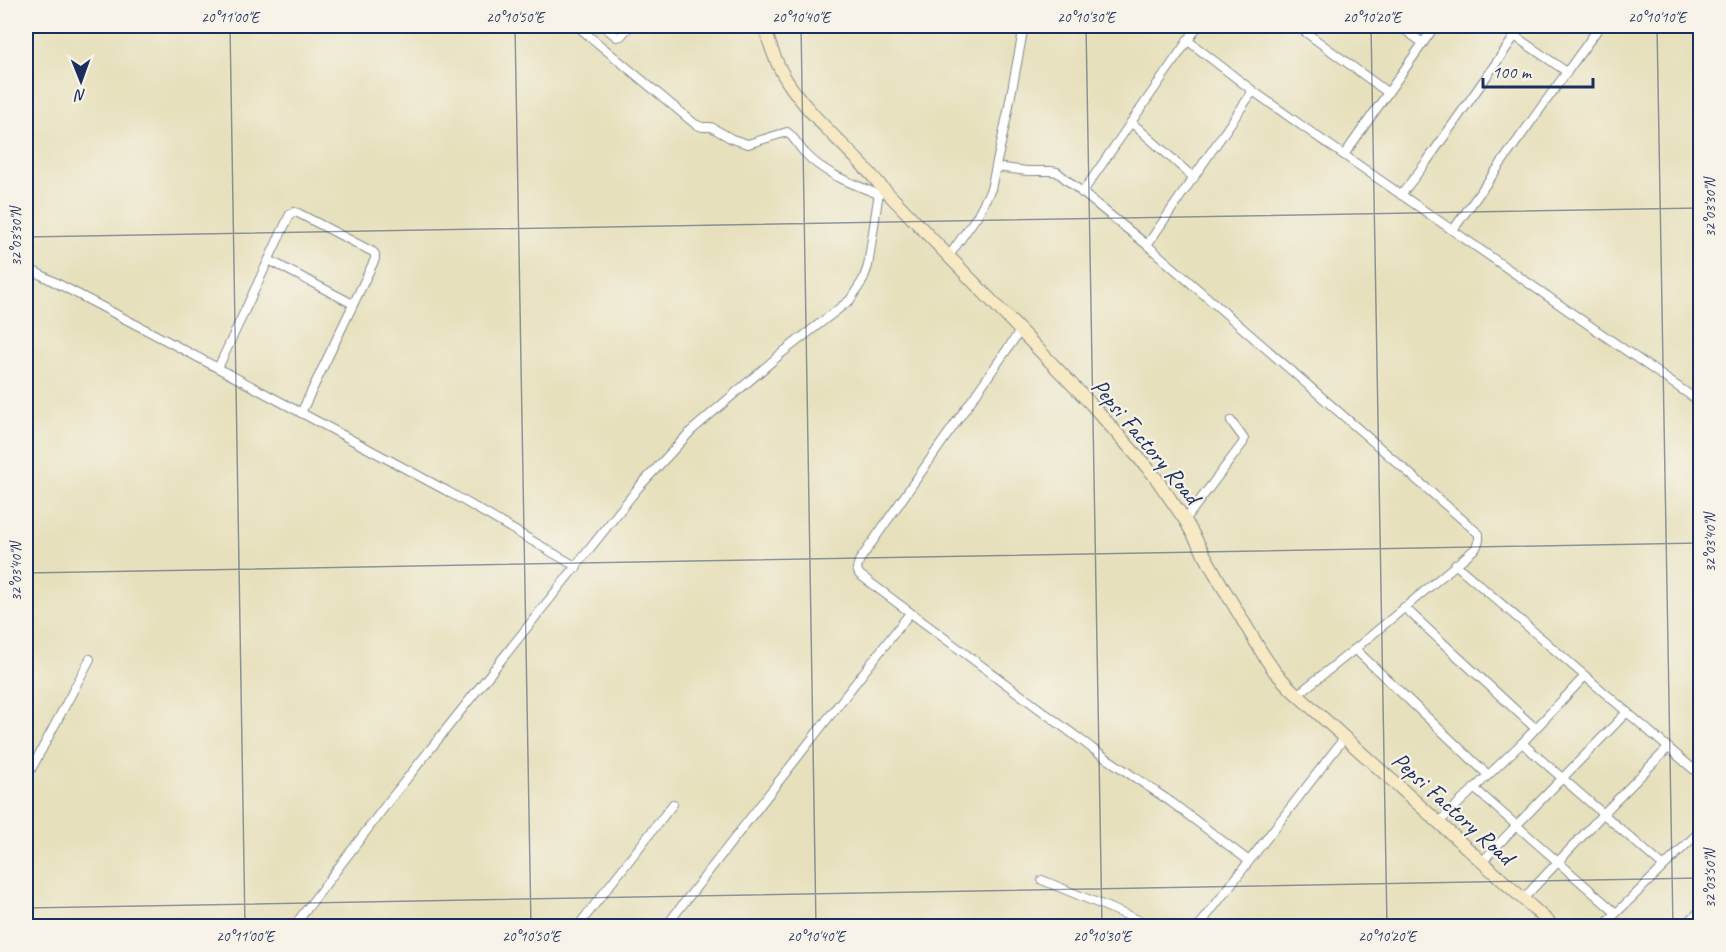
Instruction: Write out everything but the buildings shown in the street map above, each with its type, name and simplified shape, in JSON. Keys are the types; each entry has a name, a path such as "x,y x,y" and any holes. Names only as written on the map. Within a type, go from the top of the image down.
{"main road":[{"name":"Pepsi Factory Road","path":"764,26 775,59 794,91 879,190 949,256 1147,466 1185,520 1275,672 1297,695 1553,927"}],"street":[{"path":"294,927 389,801 638,488 681,440 742,386 850,300 868,266 879,190 843,179 816,163 788,132 748,144 732,139 711,127 694,124 577,26"},
{"path":"603,26 618,37 630,26"},
{"path":"949,256 977,216 991,189 1023,26"},
{"path":"1082,192 1198,26"},
{"path":"1297,26 1387,92"},
{"path":"1399,26 1423,43"},
{"path":"1344,155 1435,26"},
{"path":"1500,26 1567,72"},
{"path":"1401,195 1522,26"},
{"path":"1453,230 1600,26"},
{"path":"1188,40 1253,91 1701,402"},
{"path":"1147,245 1253,91"},
{"path":"1131,122 1194,178"},
{"path":"996,167 1057,172 1147,245 1479,534 1476,548 1297,695"},
{"path":"218,368 291,214 298,213 375,254 375,259 301,413"},
{"path":"269,260 353,304"},
{"path":"26,267 447,491 577,567"},
{"path":"1020,331 859,561 857,569 859,574 1249,861"},
{"path":"1185,520 1244,443 1244,439 1231,421"},
{"path":"1455,564 1701,775"},
{"path":"1404,607 1535,729"},
{"path":"666,927 910,613"},
{"path":"1355,649 1488,775"},
{"path":"26,779 90,659"},
{"path":"1439,822 1535,729 1585,676"},
{"path":"1482,862 1516,824 1627,712"},
{"path":"1199,927 1345,737"},
{"path":"1521,743 1663,866"},
{"path":"1523,899 1668,748"},
{"path":"1474,788 1616,913"},
{"path":"578,927 673,804"},
{"path":"1603,927 1701,831"},
{"path":"1042,880 1153,927"},
{"path":"1684,927 1701,911"}]}
